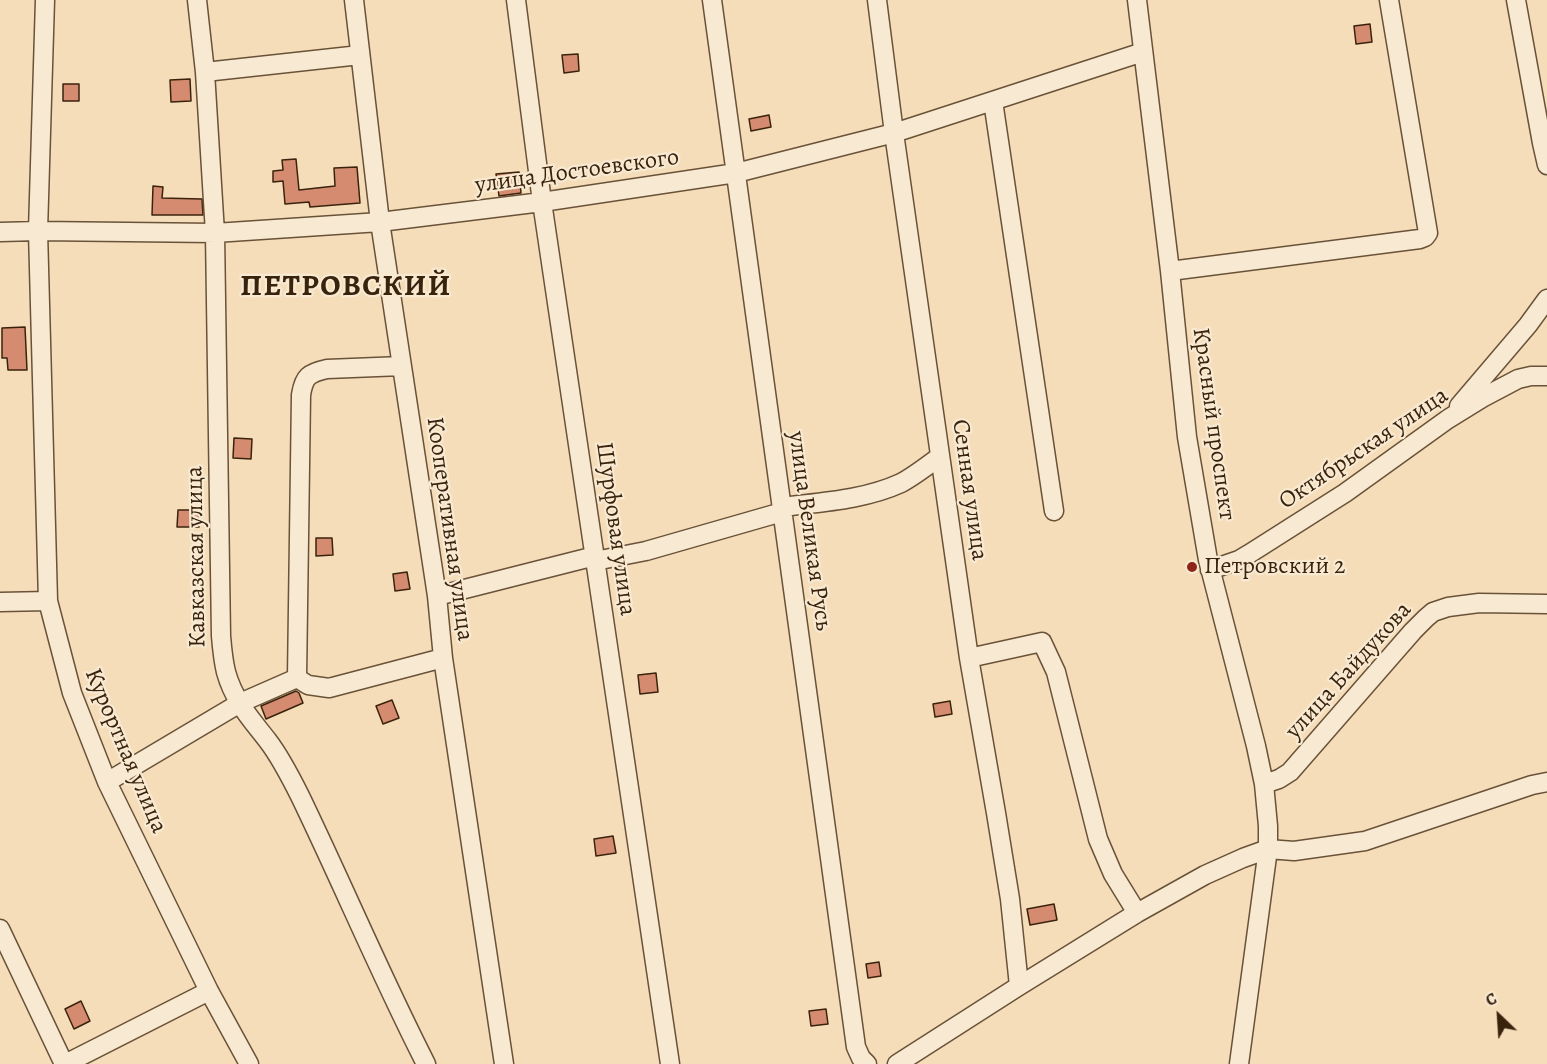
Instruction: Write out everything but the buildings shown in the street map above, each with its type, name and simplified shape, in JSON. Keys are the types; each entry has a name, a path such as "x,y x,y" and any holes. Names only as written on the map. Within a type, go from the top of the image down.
{"street":[{"name":"Курортная улица","path":"45,0 38,231 48,601 72,693 107,782 209,991 249,1064"},
{"name":"Кавказская улица","path":"197,0 205,72 215,233 220,636 226,672 240,704 279,757 300,796 396,1006 426,1064"},
{"name":"Кооперативная улица","path":"354,0 380,222 437,596 443,658 504,1064"},
{"name":"Шурфовая улица","path":"516,0 542,202 670,1064"},
{"name":"улица Великая Русь","path":"712,0 856,1047 867,1064"},
{"name":"Сенная улица","path":"877,0 939,457 969,658 1008,888 1019,986"},
{"name":"Красный проспект","path":"1137,0 1187,436 1210,570 1264,784 1268,849 1239,1064"},
{"path":"1170,272 1425,237 1428,233 1389,0"},
{"path":"1516,0 1547,165"},
{"name":"улица Достоевского","path":"0,232 215,233 380,222 542,202 736,173 894,133 1143,52"},
{"path":"205,72 360,55"},
{"path":"993,101 1054,511"},
{"path":"1448,419 1528,325 1547,299"},
{"path":"297,678 303,383 315,371 402,366"},
{"name":"Октябрьская улица","path":"1210,570 1239,560 1259,548 1345,493 1448,419 1482,398 1518,379 1547,376"},
{"path":"437,596 595,559 646,551 782,509 877,492 902,482 939,457"},
{"path":"0,602 48,601"},
{"name":"улица Байдукова","path":"1264,784 1290,772 1413,631 1433,612 1448,606 1479,603 1547,604"},
{"path":"969,658 1042,642 1056,672 1098,839 1113,874 1137,913"},
{"path":"297,678 308,685 329,688 443,658"},
{"path":"107,782 240,704 297,678"},
{"path":"897,1064 1137,913 1205,875 1243,858 1268,849 1294,850 1365,841 1547,782"},
{"path":"0,929 64,1064 209,991"}],"place":[{"name":"Петровский 2","path":"1192,567"}],"district":[{"name":"ПЕТРОВСКИЙ","path":"346,288"}]}
